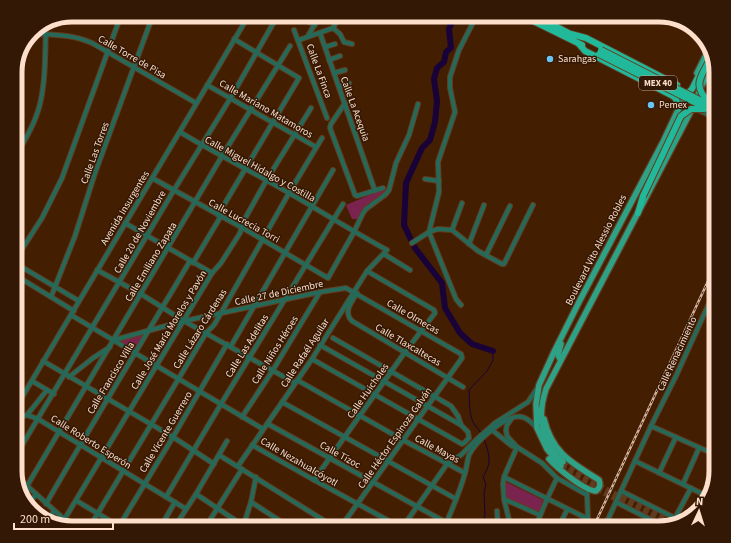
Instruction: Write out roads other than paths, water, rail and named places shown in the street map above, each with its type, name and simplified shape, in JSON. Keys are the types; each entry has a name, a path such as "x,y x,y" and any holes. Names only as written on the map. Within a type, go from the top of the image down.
{"highway":[{"name":"MEX 40","path":"535,22 579,44 600,52"},
{"name":"MEX 40","path":"548,22 571,34 600,52 709,106"},
{"path":"571,34 586,38 689,92"},
{"path":"579,44 593,55 673,96 676,99 679,108"},
{"path":"673,96 681,96 689,92 694,86 707,59"},
{"path":"708,63 699,80 699,90 702,96 709,103"},
{"path":"673,96 677,93 676,85"},
{"path":"689,92 689,114"},
{"path":"638,213 643,196 681,116 687,111 696,108 709,109"}],"main road":[{"name":"Boulevard Vito Alessio Robles","path":"706,56 689,92 679,108 577,305 539,385 536,404 537,428 547,449 562,464 544,435 542,406 546,389 560,359 668,157 709,71"},
{"path":"675,116 680,117 700,111"},
{"path":"573,337 570,334 570,329 577,305 584,304 587,309"},
{"path":"560,359 558,353 563,334"},
{"path":"537,428 539,441 550,460 559,470 587,488 596,491 599,488 599,480 566,459 554,446 549,437 542,406"}],"street":[{"path":"22,249 45,211 62,178 119,22"},
{"name":"Calle Las Torres","path":"51,297 151,22"},
{"name":"Avenida Insurgentes","path":"22,397 245,22"},
{"name":"Calle 20 de Noviembre","path":"22,445 67,375 92,328 230,99 274,22"},
{"path":"308,37 315,24 309,22"},
{"path":"299,40 333,28 336,22"},
{"path":"461,305 456,299 429,232 439,192 437,169 438,162 455,112 450,88 450,77 459,50 473,22"},
{"path":"333,28 340,34 344,42 352,44"},
{"path":"22,146 29,134 40,105 46,30"},
{"name":"Calle La Finca","path":"294,30 327,118"},
{"name":"Calle La Acequia","path":"320,33 375,190"},
{"name":"Calle Torre de Pisa","path":"39,34 79,37 196,103"},
{"path":"234,39 278,65"},
{"path":"325,47 335,44"},
{"name":"Calle Emiliano Zapata","path":"27,486 196,203 222,156 290,46"},
{"path":"329,60 340,56"},
{"name":"Calle Francisco Villa","path":"46,504 107,399 192,262 244,169 299,77 278,65"},
{"path":"334,73 345,70"},
{"path":"338,87 349,83"},
{"path":"702,84 702,91 709,102"},
{"name":"Calle Mariano Matamoros","path":"207,85 316,147"},
{"path":"700,111 699,104 701,100 706,98"},
{"path":"345,103 330,126 356,196 383,188"},
{"path":"354,232 366,209 389,190 396,163 409,135 418,104"},
{"name":"Calle José María Morelos y Pavón","path":"64,520 212,273 221,263 240,233 243,222 266,181 311,108"},
{"path":"689,114 700,111 709,115"},
{"name":"Calle Miguel Hidalgo y Costilla","path":"180,132 289,193 354,232 410,270"},
{"name":"Calle Lázaro Cárdenas","path":"94,521 206,333 214,325 221,314 289,193 322,138"},
{"name":"Calle Vicente Guerrero","path":"123,521 199,392 254,306 333,170"},
{"name":"Calle Lucrecia Torri","path":"152,178 241,227 328,278 354,232"},
{"path":"425,179 439,181"},
{"path":"452,230 462,203"},
{"name":"Calle Las Adelitas","path":"166,497 343,204"},
{"path":"469,244 484,205"},
{"path":"412,243 429,232 438,229 452,230 469,244 504,264 533,205"},
{"path":"486,255 510,206"},
{"path":"125,223 212,273"},
{"name":"Calle Rafaél Aguilar","path":"238,466 312,359 355,292 367,270 385,252"},
{"path":"22,268 79,301"},
{"name":"Calle Mayas","path":"97,270 141,294 184,321 465,473"},
{"name":"Calle Huicholes","path":"314,480 435,312 367,270"},
{"path":"22,279 51,297 92,328 263,429"},
{"name":"Calle 27 de Diciembre","path":"114,340 184,321 221,314 286,298 346,288 355,292"},
{"name":"Calle Niños Héroes","path":"242,417 273,370 320,292"},
{"name":"Calle Tlaxcaltecas","path":"355,292 348,309 348,315 352,321 463,387"},
{"name":"Calle Olmecas","path":"355,292 463,356"},
{"name":"Calle Renacimiento","path":"607,521 709,304"},
{"path":"333,338 451,406 458,416 461,425"},
{"path":"312,359 462,444 469,438 469,434 461,425 320,345"},
{"path":"67,375 110,347"},
{"name":"Calle Héctor Espinoza Galván","path":"346,521 463,356"},
{"path":"43,361 194,450 214,464"},
{"path":"32,381 54,394"},
{"path":"407,521 447,464 461,455 502,418 528,402 539,385"},
{"path":"22,417 27,415 39,402 47,390"},
{"path":"282,402 456,499"},
{"name":"Calle Roberto Esperón","path":"27,415 38,419 186,509"},
{"path":"487,432 513,417 526,418 537,428"},
{"path":"513,417 509,421 506,430 507,436 517,447 542,463 557,478 587,495"},
{"name":"Calle Tízoc","path":"268,424 442,521"},
{"path":"651,426 709,452"},
{"path":"492,430 512,446 517,447"},
{"path":"659,473 676,437"},
{"path":"178,521 227,441"},
{"path":"447,521 465,473 469,455 476,442"},
{"name":"Calle Nezahualcóyotl","path":"252,445 389,521"},
{"path":"509,521 504,498 504,477 517,447"},
{"path":"683,484 699,448"},
{"path":"219,455 325,521"},
{"path":"635,461 697,491"},
{"path":"210,521 242,469"},
{"path":"246,521 256,477"},
{"path":"504,477 547,498 567,510 588,519 587,488"},
{"path":"538,521 557,478"},
{"path":"24,484 64,520"},
{"path":"622,491 675,518 691,488"},
{"path":"31,500 36,494"},
{"path":"196,494 237,521"},
{"path":"504,498 540,515"},
{"path":"76,501 110,521"},
{"path":"164,521 175,502"},
{"path":"251,502 280,521"},
{"path":"616,502 653,521"},
{"path":"562,521 567,510"},
{"path":"51,516 54,511"},
{"path":"497,511 498,521"}],"waterway":[{"path":"452,22 449,29 451,48 446,52 444,62 437,68 434,79 437,101 435,122 430,140 422,148 406,183 404,225 415,248 442,283 445,308 460,333 472,344 493,351"},
{"path":"481,433 471,417 469,390 487,371 493,360 493,351"},
{"path":"483,521 485,515 484,493 486,484 483,477 489,463 488,450 484,439"}],"tunnel":[{"path":"563,462 604,488 669,520"},
{"path":"561,466 601,491 662,521"}],"railway":[{"path":"596,521 709,279"}],"place":[{"name":"Sarahgas","path":"550,59"},
{"name":"Pemex","path":"651,105"}]}
